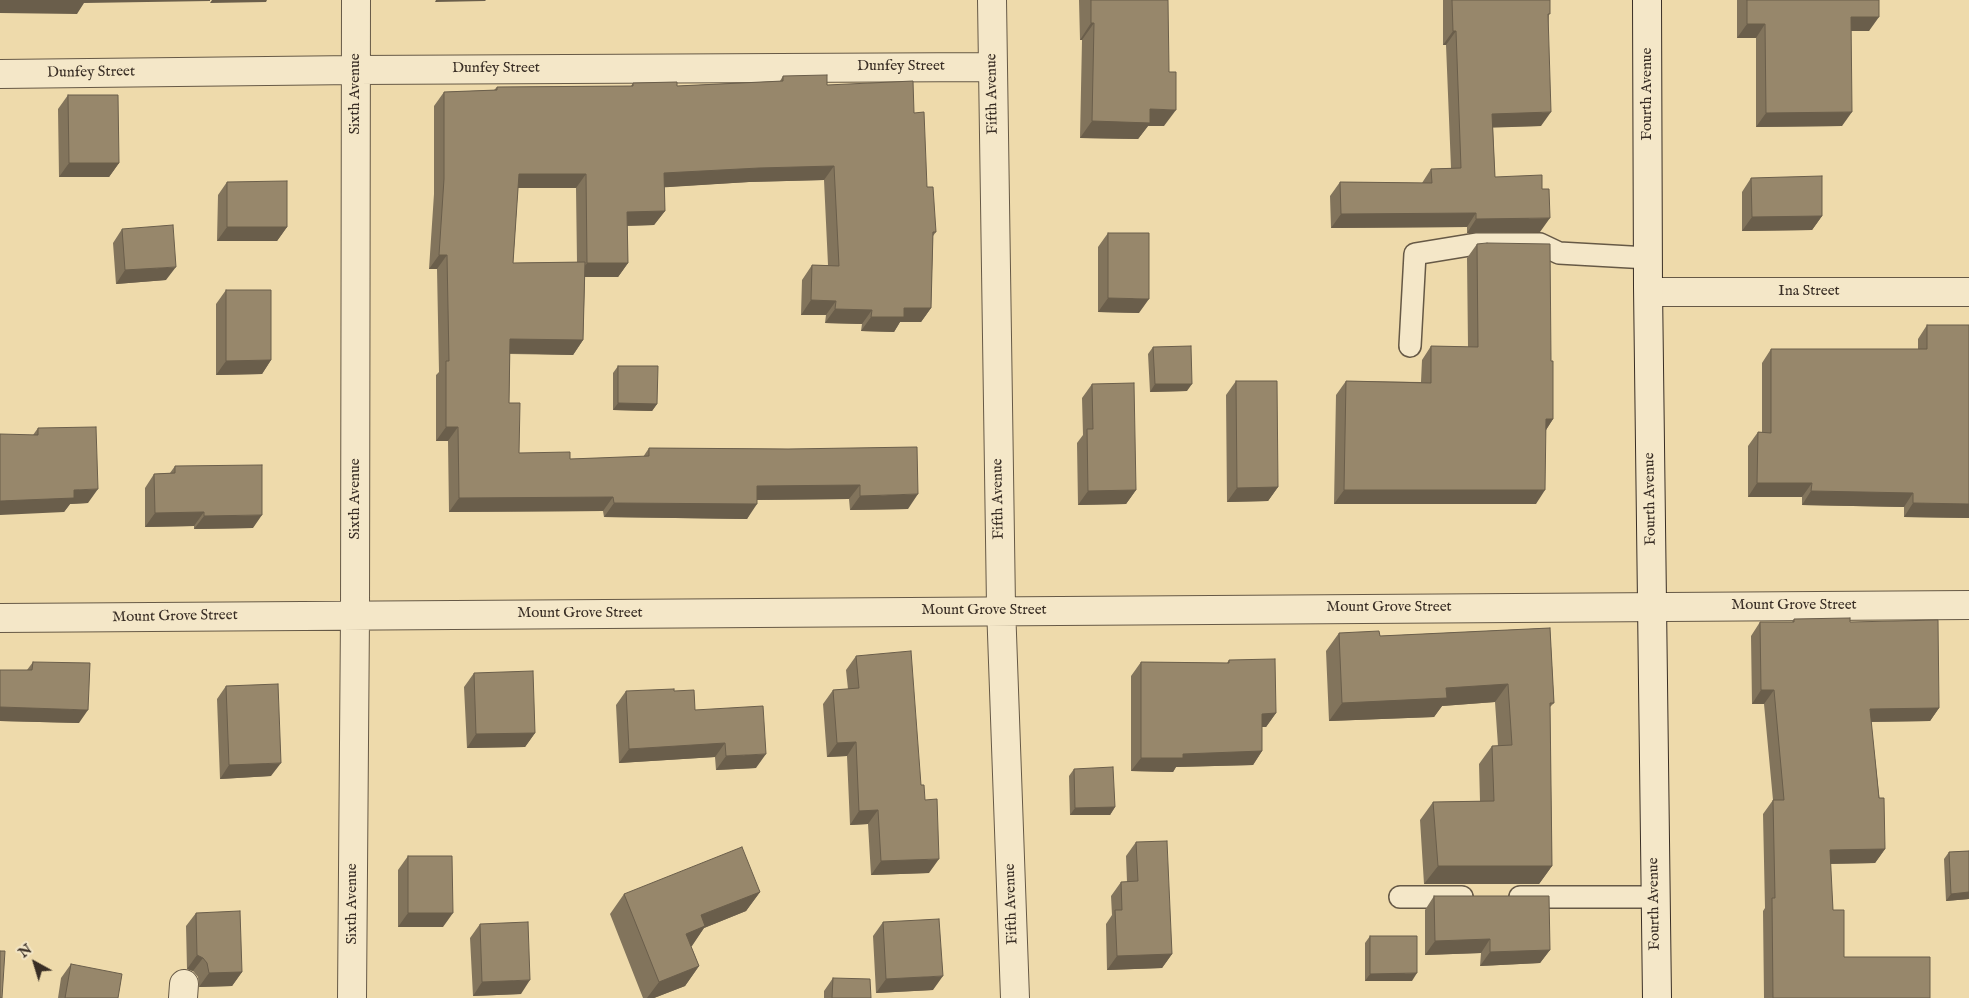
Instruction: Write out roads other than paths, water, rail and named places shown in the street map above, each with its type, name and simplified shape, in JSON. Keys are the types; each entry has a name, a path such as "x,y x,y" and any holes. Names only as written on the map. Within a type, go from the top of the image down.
{"street":[{"name":"Sixth Avenue","path":"352,998 356,0"},
{"name":"Fifth Avenue","path":"992,0 1002,611 1015,998"},
{"name":"Fourth Avenue","path":"1647,0 1648,292 1657,998"},
{"name":"Dunfey Street","path":"0,74 992,67"},
{"name":"Ina Street","path":"1648,292 1969,292"},
{"name":"Mount Grove Street","path":"0,618 1969,605"}],"lane":[{"path":"1410,346 1415,254 1476,244 1540,244 1559,252 1648,258"},
{"path":"1400,898 1655,897"}]}
